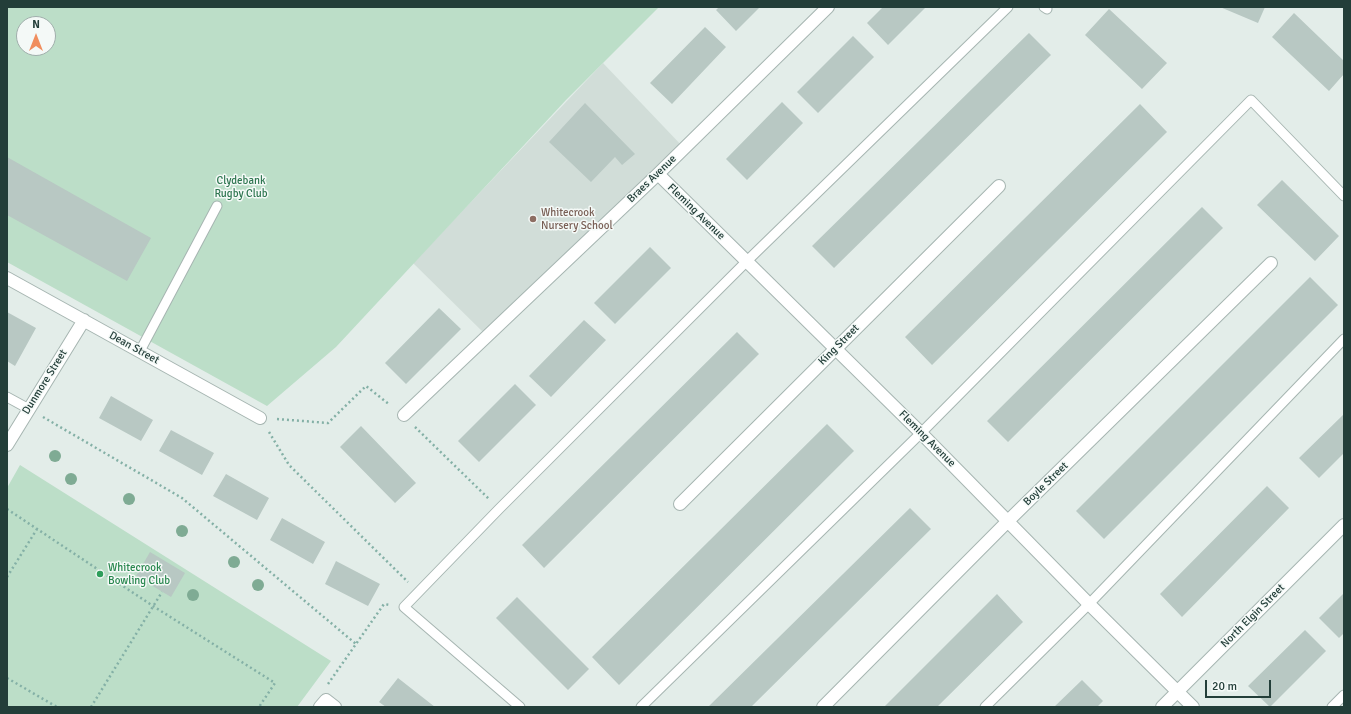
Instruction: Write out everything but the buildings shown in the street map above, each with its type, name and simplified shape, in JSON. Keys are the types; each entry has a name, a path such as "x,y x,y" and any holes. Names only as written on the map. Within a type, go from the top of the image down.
{"street":[{"name":"Braes Avenue","path":"404,416 658,174 828,7"},
{"name":"Fleming Avenue","path":"658,174 922,434 1089,604 1193,707"},
{"name":"King Street","path":"680,504 999,186"},
{"name":"Boyle Street","path":"823,707 1008,521 1271,263"},
{"name":"Dean Street","path":"7,278 260,418"},
{"name":"Dunmore Street","path":"7,445 84,320"},
{"name":"North Elgin Street","path":"1162,707 1344,525"}],"lane":[{"path":"520,707 404,607 499,509 747,261 1008,7"},
{"path":"641,707 922,434 1252,100 1344,196"},
{"path":"140,351 217,206"},
{"path":"985,707 1089,604 1344,339"},
{"path":"7,397 28,409"},
{"path":"1332,707 1344,694"}],"path":[{"path":"260,418 328,423 366,386 404,416 499,509"},
{"path":"28,409 182,498 356,644"},
{"path":"260,418 289,465 419,593"},
{"path":"7,509 153,606 275,683 259,707"},
{"path":"7,577 37,529"},
{"path":"91,707 162,592"},
{"path":"327,705 326,686 384,604 404,607"},
{"path":"7,678 57,707"}],"shaded area":[{"name":"Whitecrook Nursery School","path":"603,63 684,148 487,336 413,263"}],"green space":[{"name":"Clydebank Rugby Club","path":"7,7 659,7 566,100 336,347 267,406 7,262"},
{"name":"Whitecrook Bowling Club","path":"20,465 331,661 297,707 7,707 7,488"}],"place":[{"name":"Whitecrook Nursery School","path":"533,219"},
{"name":"Whitecrook Bowling Club","path":"100,574"}]}
